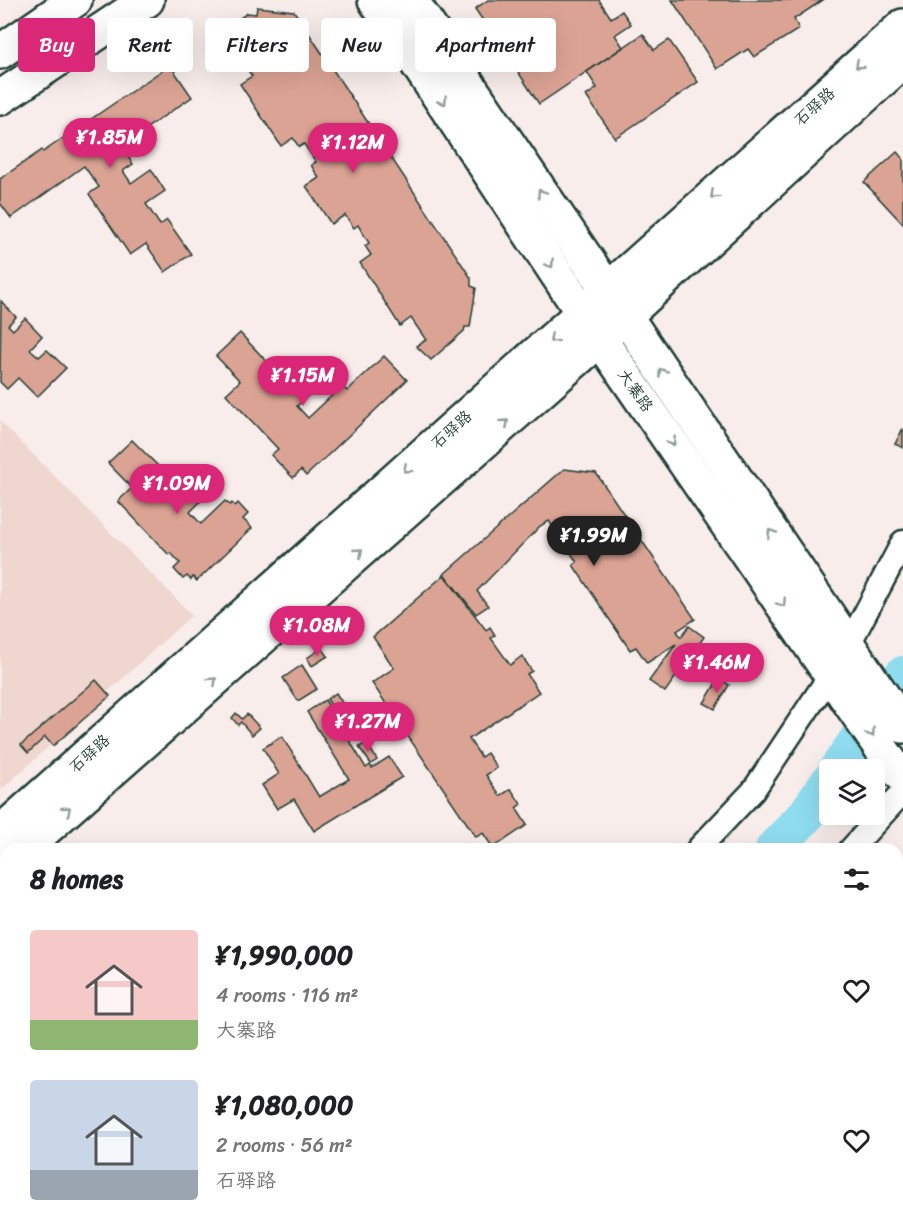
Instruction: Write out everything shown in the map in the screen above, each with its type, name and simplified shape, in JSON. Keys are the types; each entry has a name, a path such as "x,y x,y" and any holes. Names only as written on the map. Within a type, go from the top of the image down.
{"street":[{"path":"0,52 75,0"},
{"path":"0,98 147,0"},
{"name":"大寨路","path":"375,0 592,326 900,777"},
{"name":"大寨路","path":"411,0 903,726"},
{"name":"石驿路","path":"30,843 616,304 903,26"},
{"name":"石驿路","path":"616,304 903,61"},
{"name":"石驿路","path":"0,833 592,326"},
{"path":"704,843 753,791 840,687 856,657 903,542"},
{"path":"855,843 900,777"}],"shaded area":[{"path":"0,421 192,615 0,791"}],"building":[{"path":"488,0 599,0 611,18 622,11 631,24 615,35 623,47 539,104 518,72 556,72 556,18 481,18 475,9"},
{"path":"672,0 823,0 794,19 799,29 754,57 748,49 717,69"},
{"path":"257,7 294,11 299,18 240,18 247,13 256,14"},
{"path":"309,34 321,52 321,72 334,72 471,278 471,286 476,288 470,327 465,327 464,331 431,360 416,346 426,340 411,318 400,326 360,263 371,255 365,246 369,243 358,225 354,228 345,215 331,224 306,186 319,178 311,165 316,162 304,144 299,147 293,138 281,146 240,84 252,76 249,72 309,72"},
{"path":"643,34 654,50 669,40 698,82 615,138 586,96 597,88 587,72"},
{"path":"160,72 175,72 192,97 126,142 123,138 117,141 133,164 123,171 131,183 151,169 165,191 146,204 160,225 167,220 191,254 165,272 146,244 130,255 89,194 99,187 84,166 11,218 0,203 0,179 42,150 43,152"},
{"path":"897,152 903,159 903,224 864,182"},
{"path":"1,301 16,317 8,325 13,330 25,318 42,336 30,349 39,357 47,350 66,368 37,397 18,378 7,389 0,382"},
{"path":"240,333 270,365 263,370 280,388 295,373 313,391 297,406 308,418 342,386 347,391 384,356 407,380 306,476 301,470 293,478 271,455 278,449 226,394 240,381 216,356"},
{"path":"903,428 903,448 895,444"},
{"path":"132,440 162,470 155,477 172,494 188,479 205,497 190,512 201,524 225,501 235,506 238,503 248,514 243,519 252,528 197,581 187,576 183,579 174,569 180,563 171,553 169,555 118,501 132,488 108,463"},
{"path":"564,469 596,473 695,619 677,631 681,637 689,626 704,637 665,692 649,681 676,644 647,663 636,647 630,650 573,565 577,562 549,521 540,526 477,591 488,606 476,614 444,574"},
{"path":"444,575 486,630 490,627 495,635 491,638 510,665 522,656 532,671 527,674 539,692 469,739 481,757 487,753 497,768 486,775 500,796 511,789 521,804 516,808 527,825 500,843 490,843 483,833 476,837 372,683 394,668 373,637"},
{"path":"322,648 328,656 312,666 307,658"},
{"path":"302,665 317,689 298,701 283,678"},
{"path":"719,678 729,685 715,709 704,703"},
{"path":"96,680 110,696 53,746 45,737 28,753 21,745"},
{"path":"336,693 346,709 337,715 327,699"},
{"path":"325,700 366,768 370,765 372,768 389,757 402,777 314,831 294,799 277,809 262,785 279,774 263,748 282,736 319,797 349,779 307,712"},
{"path":"236,713 242,719 247,714 260,728 252,735 241,722 238,725 232,718"},
{"path":"367,743 377,760 371,764 359,747"}],"waterway":[{"path":"845,759 903,675"},
{"path":"780,843 806,815 819,797"}]}
